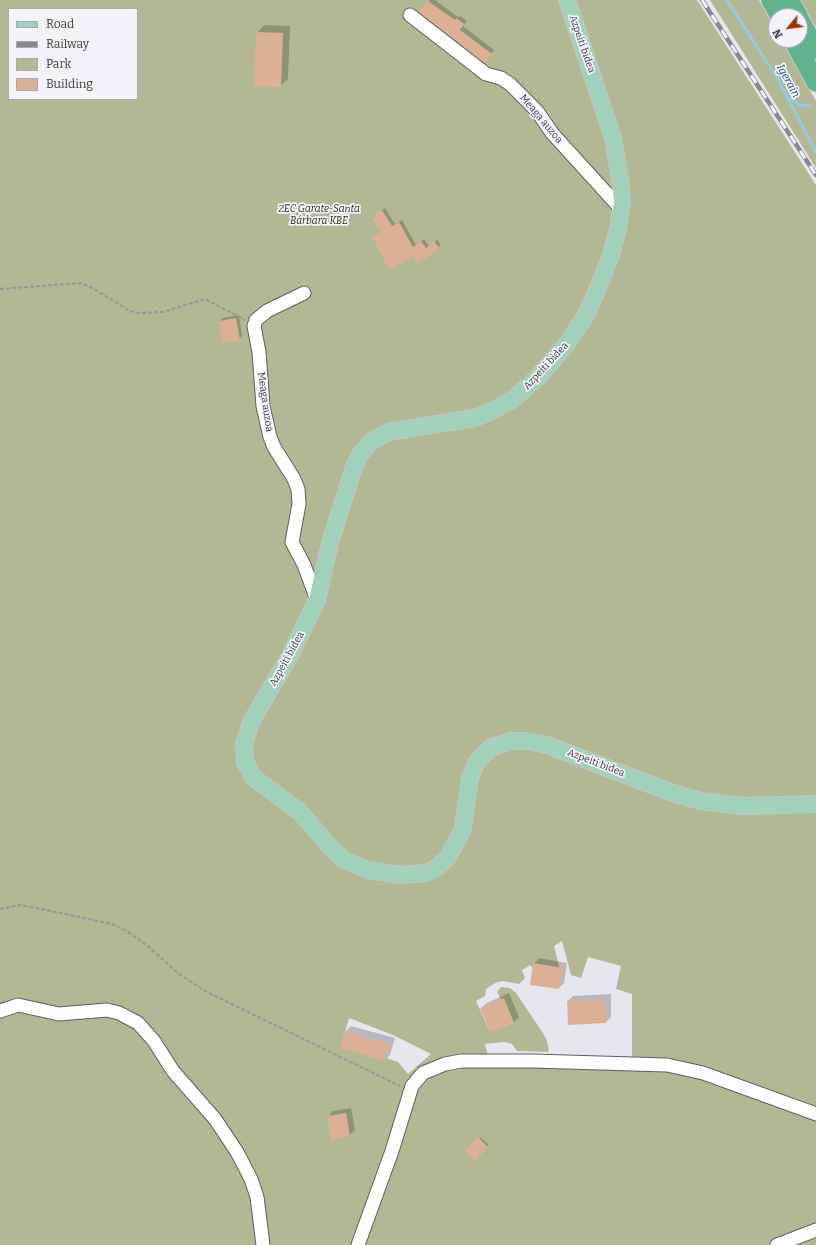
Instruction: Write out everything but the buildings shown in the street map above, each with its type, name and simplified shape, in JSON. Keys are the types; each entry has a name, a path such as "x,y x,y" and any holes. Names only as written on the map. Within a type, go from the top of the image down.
{"highway":[{"path":"808,34 816,49"},
{"path":"797,48 816,82"}],"main road":[{"name":"Azpeiti bidea","path":"567,0 616,152 622,190 621,209 613,248 591,305 566,345 533,382 508,402 483,415 459,421 391,431 374,440 363,451 354,467 332,535 317,600 291,654 252,720 245,738 243,755 246,765 254,778 300,812 334,852 355,866 374,872 411,876 426,873 439,866 451,852 462,832 471,774 476,763 490,748 511,741 526,741 547,745 673,793 701,801 748,806 816,804"}],"street":[{"name":"Meaga auzoa","path":"410,16 486,74 501,78 510,84 537,111 552,133 621,209"},
{"path":"254,324 258,318 270,309 304,293"},
{"name":"Meaga auzoa","path":"254,324 259,352 264,406 270,437 274,447 294,479 299,493 299,504 292,542 304,565 317,600"},
{"path":"0,1011 18,1006 34,1007 55,1013 107,1010 119,1013 138,1023 154,1041 173,1071 215,1119 237,1152 249,1175 257,1197 263,1245"},
{"path":"358,1245 392,1151 410,1091 417,1078 426,1071 439,1065 456,1062 648,1064 673,1066 703,1073 816,1114"},
{"path":"777,1245 816,1230"}],"path":[{"path":"0,289 81,283 94,288 130,311 145,314 168,311 205,299 254,324"},
{"path":"0,909 19,905 112,924 125,930 148,946 179,974 207,992 410,1091"}],"green space":[{"name":"ZEC Garate-Santa Bárbara KBE","path":"0,0 697,0 816,185 816,1245 0,1245","holes":["562,941 571,975 581,978 588,957 621,966 616,989 632,994 632,1063 489,1062 485,1044 505,1042 512,1044 517,1051 549,1052 547,1041 543,1033 516,993 510,988 501,987 497,992 511,1018 489,1029 476,1001 485,996 486,989 495,983 503,981 519,984 525,978 522,970 530,965 535,970 560,970 554,946","349,1018 393,1035 431,1054 408,1074 398,1062 342,1043"]},
{"path":"710,0 759,0 768,16 768,48 786,48 816,101 816,168"},
{"path":"801,0 816,0 816,27 808,13 808,8 805,8"}],"waterway":[{"name":"Igerain","path":"727,0 777,78 816,152"},
{"path":"789,98 799,105 810,106"}],"railway":[{"path":"702,0 816,175"}]}
